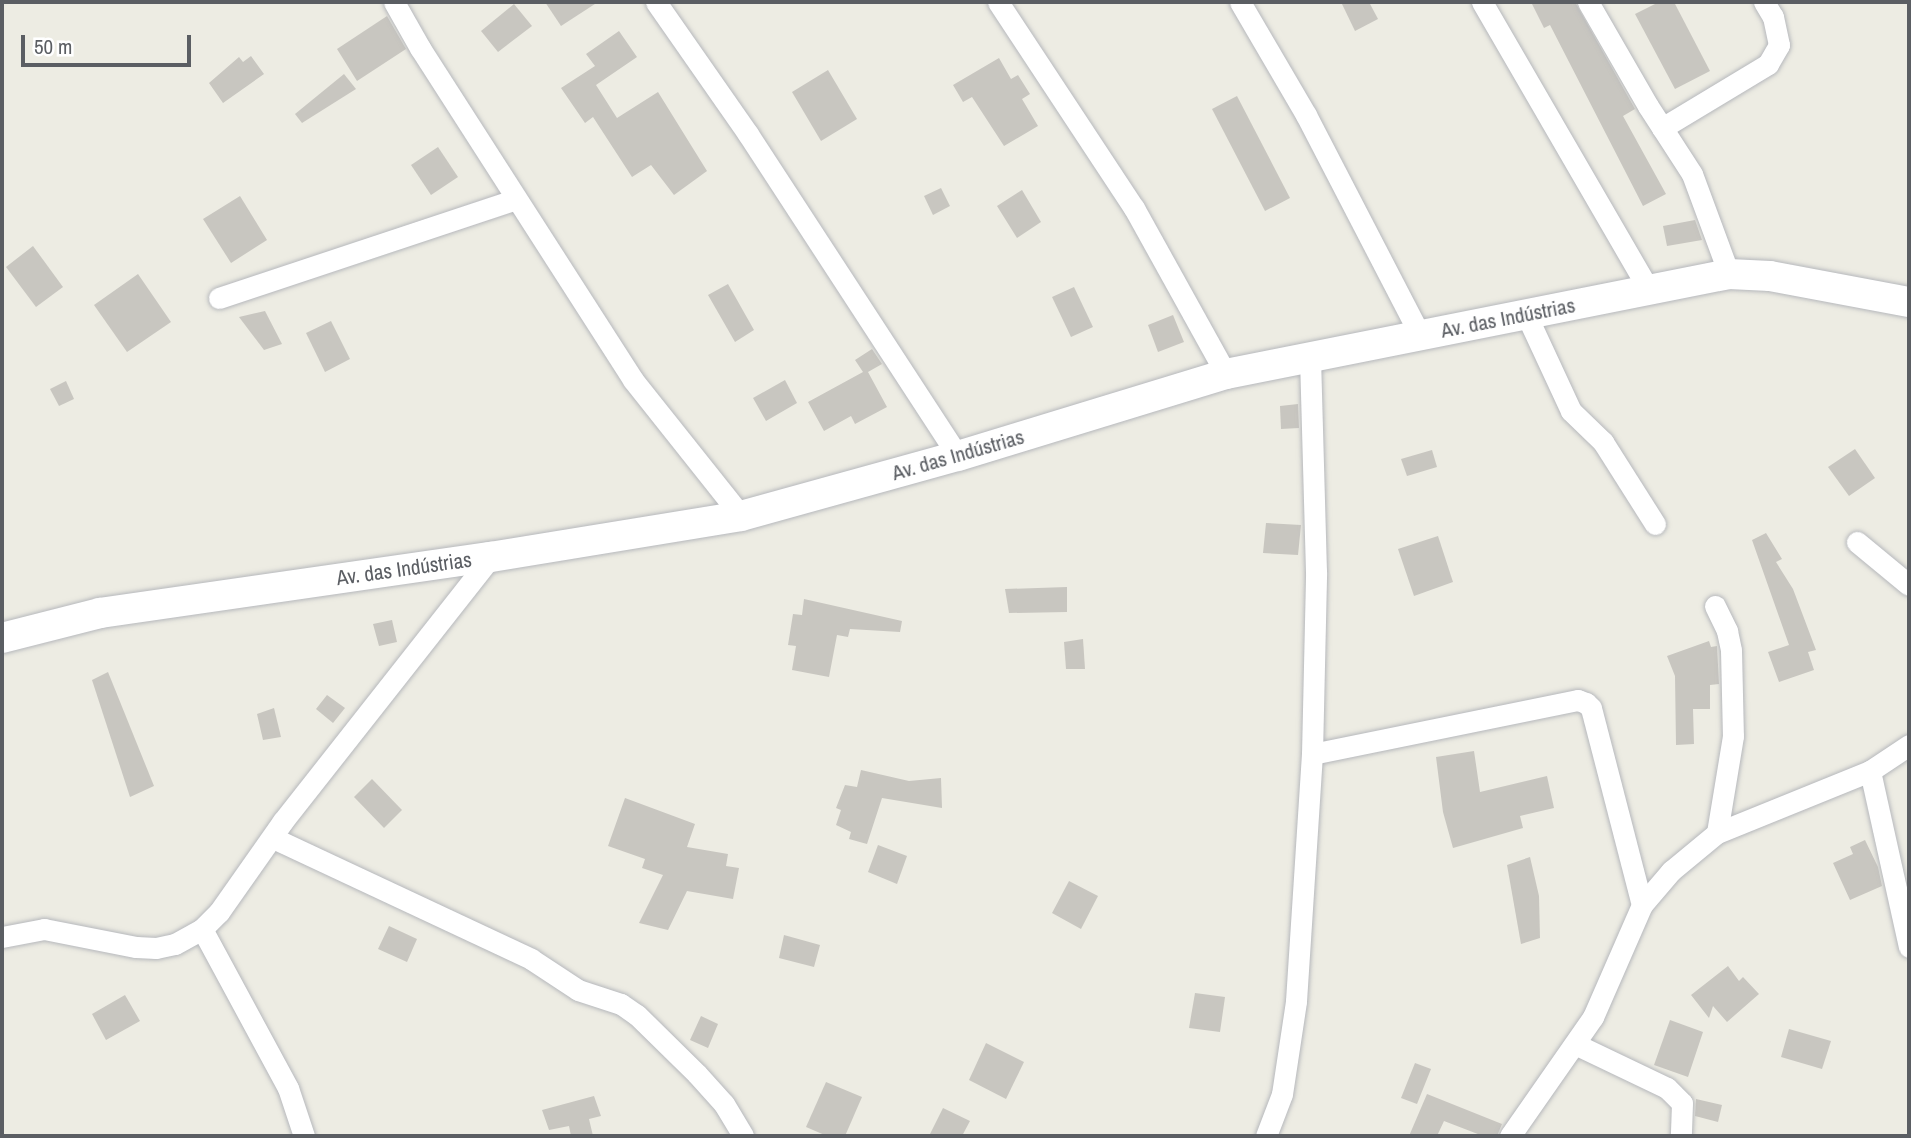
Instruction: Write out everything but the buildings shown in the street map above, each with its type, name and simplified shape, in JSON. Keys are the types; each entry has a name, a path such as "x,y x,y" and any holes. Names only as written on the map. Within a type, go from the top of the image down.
{"street":[{"path":"394,2 516,200 633,380 741,516"},
{"path":"656,2 748,134 958,456"},
{"path":"998,2 1134,208 1226,374"},
{"path":"1240,2 1306,115 1420,335"},
{"path":"1482,2 1649,290"},
{"path":"1588,2 1692,174 1729,274"},
{"path":"1662,128 1768,64 1779,45 1773,17 1764,2"},
{"path":"219,298 516,200"},
{"name":"Av. das Indústrias","path":"2,638 100,612 491,557 741,516 958,456 1226,374 1729,274 1770,276 1909,302"},
{"path":"1527,314 1572,411 1603,442 1655,524"},
{"path":"1266,1136 1282,1094 1296,1001 1312,754 1316,572 1310,357"},
{"path":"1857,542 1909,585"},
{"path":"2,937 44,929 135,947 156,948 175,944 202,929 219,912 272,838 491,557"},
{"path":"1715,606 1727,631 1731,650 1733,736 1717,833"},
{"path":"1312,754 1578,700 1586,703 1591,708 1642,905"},
{"path":"1510,1136 1593,1017 1642,905 1671,871 1717,833 1870,771 1909,745"},
{"path":"1870,771 1909,947"},
{"path":"272,838 531,959 578,990 621,1004 637,1015 697,1074 724,1104 743,1136"},
{"path":"202,929 288,1088 304,1136"},
{"path":"1575,1044 1667,1088 1682,1104 1681,1136"}]}
